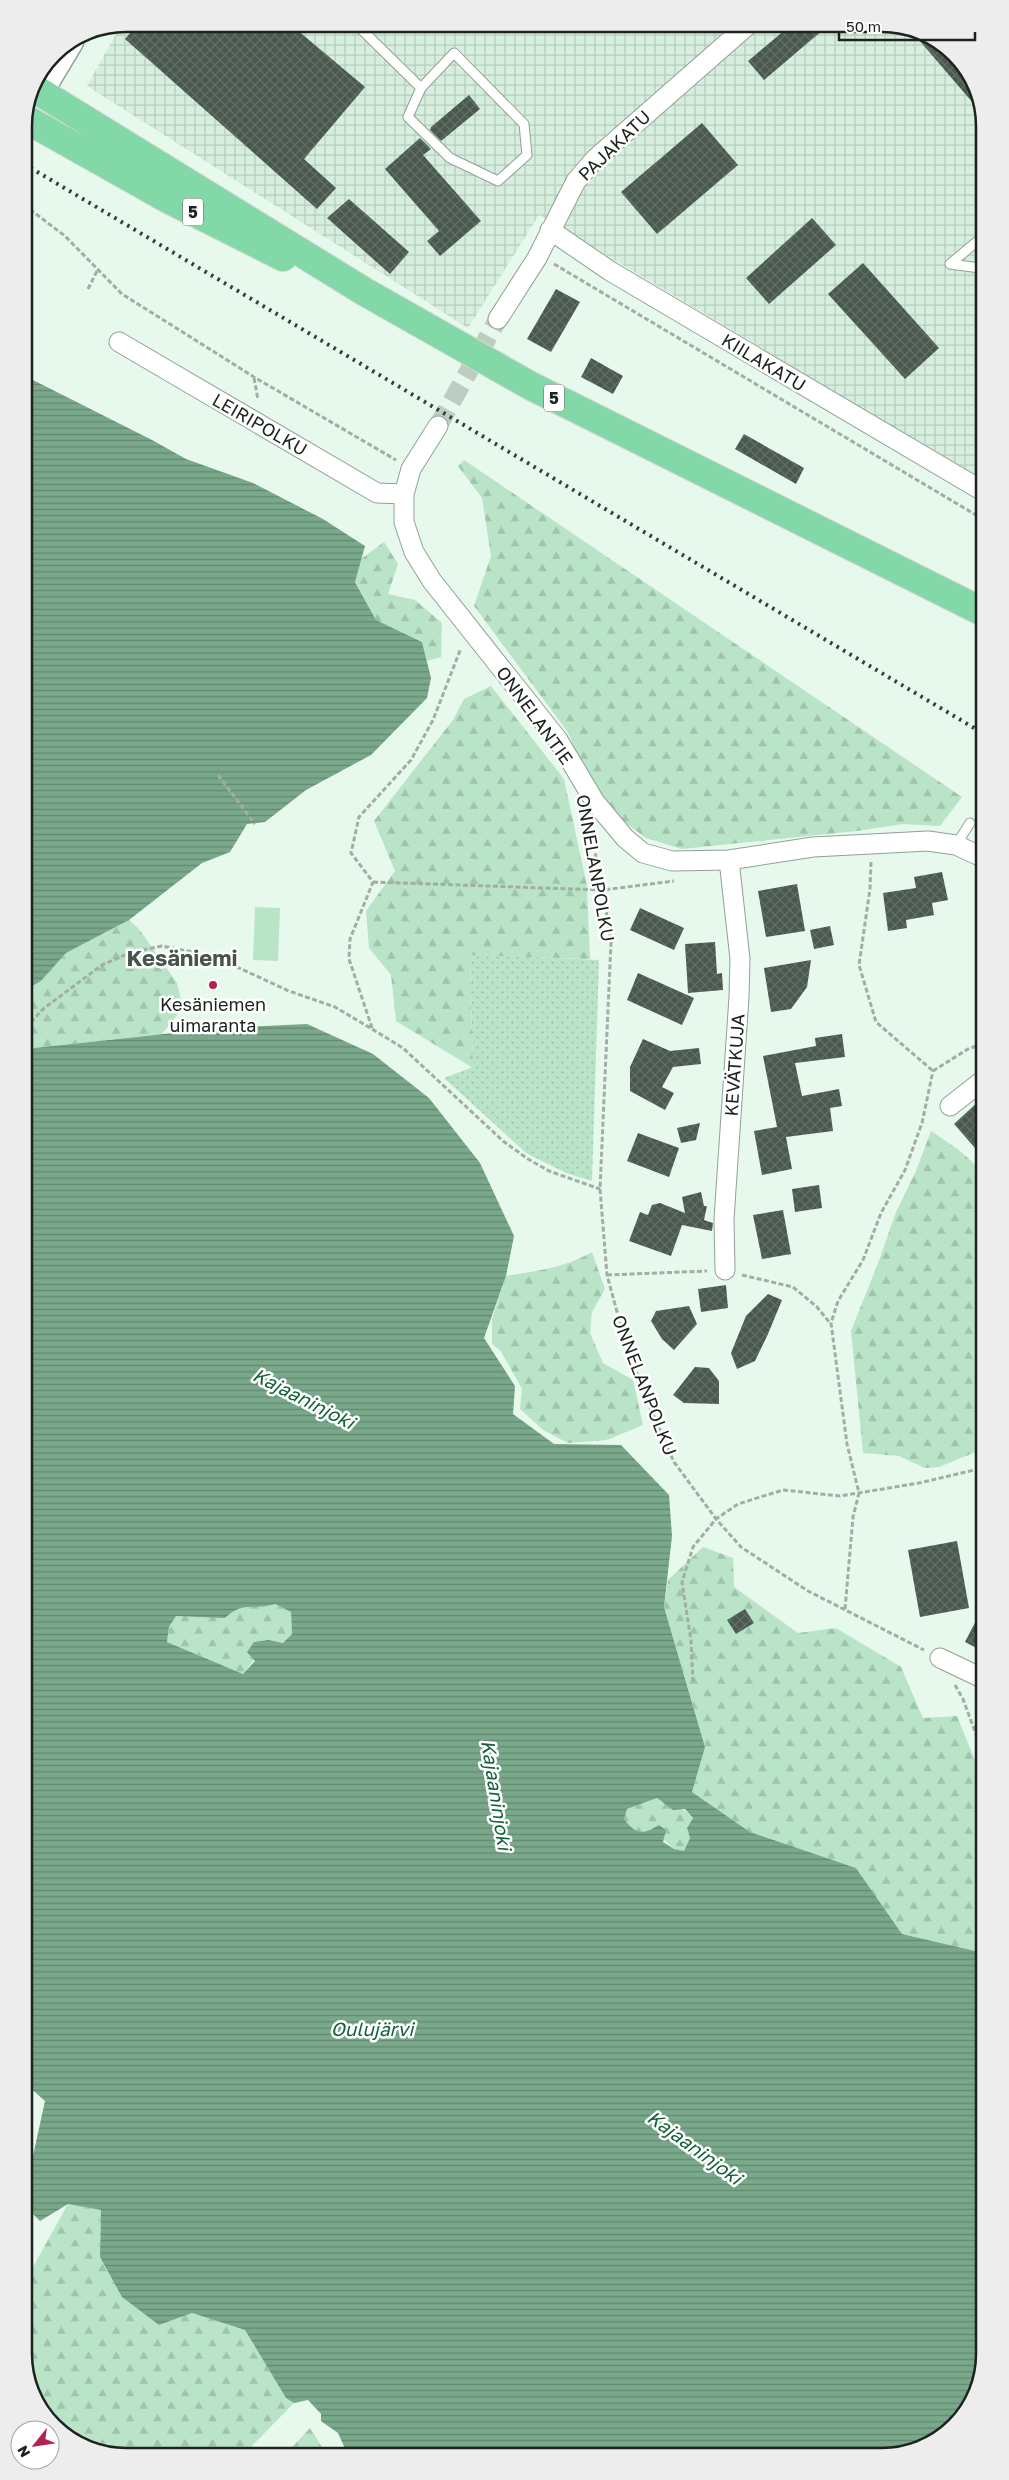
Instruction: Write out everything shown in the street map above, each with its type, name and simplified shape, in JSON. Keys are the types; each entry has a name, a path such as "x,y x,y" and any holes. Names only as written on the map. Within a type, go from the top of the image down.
{"highway":[{"name":"5","path":"40,92 366,292 531,386 976,608"},
{"name":"5","path":"33,123 166,198 259,247 366,292"}],"street":[{"name":"PAJAKATU","path":"498,319 537,258 576,181 595,159 739,33"},
{"name":"KIILAKATU","path":"550,230 610,271 976,487"},
{"name":"LEIRIPOLKU","path":"119,342 377,493 404,494"},
{"name":"ONNELANTIE","path":"438,426 411,469 404,494 404,522 414,552 432,581 558,740 595,802 625,838 643,853 672,861 729,860 813,847 928,841 956,845 976,854"},
{"name":"KEVÄTKUJA","path":"725,1270 724,1219 740,959 729,860"},
{"path":"950,1106 976,1086"},
{"path":"940,1658 976,1675"}],"lane":[{"path":"364,32 421,88"},
{"path":"454,53 524,124 527,155 498,181 450,158 408,117 421,88 454,53"},
{"path":"976,242 950,264 976,267"},
{"path":"956,845 970,823"}],"path":[{"path":"33,212 65,236 122,294 254,377 411,469"},
{"path":"537,258 559,265 603,294 976,515"},
{"path":"88,289 98,270"},
{"path":"254,377 258,400"},
{"path":"373,882 351,853 359,817 405,769 433,720 460,652 465,622"},
{"path":"218,775 255,824"},
{"name":"ONNELANPOLKU","path":"587,815 603,890 611,942 600,1189 608,1275 624,1341 674,1462 716,1519 741,1546 772,1569 808,1591 940,1658"},
{"path":"872,844 870,889 859,965 876,1022 934,1071"},
{"path":"373,882 603,890"},
{"path":"372,1029 349,959 350,939 373,882"},
{"path":"33,1021 43,1009 102,965 132,952 162,946 213,956 289,991 335,1007 372,1029 403,1048 503,1141 528,1159 549,1170 600,1189"},
{"path":"845,1609 853,1517 859,1493 847,1444 830,1323 838,1301 864,1260 881,1213 905,1170 922,1123 934,1071 968,1049 976,1046"},
{"path":"693,1682 691,1641 682,1582 693,1547 716,1519 738,1504 782,1490 840,1496 919,1483 976,1470"},
{"path":"940,1658 964,1699 976,1733"}],"shaded area":[{"path":"127,32 888,33 901,34 924,42 940,52 961,74 967,85 976,115 976,476 539,215 468,328 87,86 117,33"}],"green space":[{"path":"464,460 962,797 940,826 903,824 857,831 682,849 646,838 623,821 590,779 567,731 474,606 491,556 482,498 458,466"},
{"path":"384,542 398,564 388,594 415,600 442,623 441,657 427,661 422,642 376,620 355,581 361,559"},
{"path":"491,686 564,779 587,886 590,959 470,955 473,1068 396,1021 391,975 369,948 366,911 395,871 374,821 453,720 464,699"},
{"path":"255,907 280,908 278,961 253,960"},
{"path":"129,920 139,929 177,983 183,1008 162,1034 33,1049 33,985 41,981 66,953"},
{"path":"470,954 599,960 592,1181 566,1173 526,1153 444,1078 473,1067"},
{"path":"931,1131 959,1150 976,1166 976,1452 939,1467 925,1468 899,1456 863,1453 851,1331 896,1212 916,1171"},
{"path":"592,1252 605,1289 592,1312 590,1333 603,1363 633,1380 643,1425 607,1440 568,1443 543,1430 520,1409 522,1389 501,1351 492,1344 492,1319 506,1276 561,1265"},
{"path":"703,1547 733,1558 734,1587 798,1633 836,1628 901,1667 923,1718 957,1716 976,1762 976,1951 902,1934 856,1868 750,1832 692,1792 705,1746 664,1607 668,1580"},
{"path":"275,1604 291,1612 292,1634 284,1643 269,1640 243,1674 167,1642 169,1627 176,1616"},
{"path":"657,1798 666,1804 683,1810 693,1818 687,1828 690,1838 684,1852 674,1849 652,1829 636,1830 623,1819 627,1809"},
{"path":"68,2204 101,2210 100,2257 159,2325 192,2313 245,2330 286,2398 294,2403 251,2447 108,2446 74,2432 52,2411 45,2400 34,2372 32,2353 32,2269"},
{"path":"310,2428 322,2447 292,2447"}],"water":[{"path":"33,380 186,459 253,483 323,519 365,546 355,582 376,620 422,642 431,678 427,698 371,755 306,790 265,822 247,824 230,852 202,863 129,920 66,953 41,981 33,985"},
{"name":"Oulujärvi","path":"307,1024 373,1054 429,1098 480,1163 514,1236 506,1276 484,1338 515,1386 513,1414 554,1444 621,1445 669,1495 672,1536 664,1607 705,1747 692,1792 750,1832 856,1868 902,1934 976,1951 976,2365 964,2400 949,2420 935,2432 907,2444 882,2448 344,2447 338,2433 321,2421 321,2414 308,2400 294,2403 286,2398 245,2330 192,2313 159,2325 122,2297 100,2257 101,2210 68,2204 40,2221 32,2213 32,2160 45,2101 32,2090 34,1048 220,1028","holes":["275,1604 291,1612 292,1634 283,1643 269,1640 254,1642 247,1652 255,1661 243,1674 167,1642 169,1627 176,1616 225,1618 238,1609","657,1798 673,1810 685,1809 693,1818 687,1828 690,1838 684,1851 674,1849 663,1842 666,1830 659,1825 640,1831 632,1828 624,1819 627,1809"]}],"building":[{"path":"131,32 300,32 365,87 304,159 336,188 317,209 125,39"},
{"path":"781,33 819,33 764,80 748,61"},
{"path":"919,40 940,52 961,74 973,103"},
{"path":"469,95 480,109 441,141 430,130 431,127"},
{"path":"702,123 738,165 657,234 621,192"},
{"path":"420,138 431,149 423,155 481,221 440,256 427,241 439,231 385,169"},
{"path":"349,199 409,252 390,274 327,218"},
{"path":"812,218 836,245 769,304 746,278"},
{"path":"863,263 939,348 905,379 828,294"},
{"path":"556,289 580,302 551,352 527,339"},
{"path":"591,358 623,376 613,394 581,377"},
{"path":"744,434 804,468 796,484 735,449"},
{"path":"942,872 948,900 932,903 934,915 906,920 907,928 888,931 883,893 916,888 914,877"},
{"path":"797,884 805,931 766,937 758,891"},
{"path":"640,908 684,928 674,950 630,930"},
{"path":"830,926 834,945 814,949 810,930"},
{"path":"715,942 717,974 722,973 723,990 688,993 685,944"},
{"path":"811,960 807,987 791,1009 771,1012 764,968"},
{"path":"638,973 694,998 682,1025 627,1000"},
{"path":"842,1034 845,1057 795,1063 802,1096 839,1089 842,1106 830,1108 833,1131 786,1137 792,1169 762,1175 754,1131 777,1127 763,1056 816,1046 815,1038"},
{"path":"643,1039 670,1051 699,1048 701,1064 673,1067 662,1087 674,1093 665,1110 630,1091 630,1067"},
{"path":"976,1104 976,1149 954,1124"},
{"path":"700,1123 696,1140 681,1143 677,1128"},
{"path":"638,1133 679,1148 669,1177 627,1161"},
{"path":"819,1185 822,1208 795,1212 792,1189"},
{"path":"701,1192 704,1206 707,1206 704,1220 713,1223 712,1231 682,1225 671,1256 629,1241 640,1212 648,1215 652,1205 660,1203 685,1213 682,1197"},
{"path":"783,1210 791,1254 762,1259 753,1215"},
{"path":"726,1285 728,1308 701,1312 698,1289"},
{"path":"768,1294 782,1300 768,1334 755,1361 737,1369 731,1353 746,1316"},
{"path":"689,1306 697,1324 674,1350 662,1339 651,1321 656,1311"},
{"path":"695,1367 709,1368 719,1381 719,1404 684,1403 673,1395"},
{"path":"957,1541 969,1608 920,1617 908,1550"},
{"path":"745,1609 754,1623 736,1634 727,1620"},
{"path":"976,1621 976,1648 965,1642"}],"tunnel":[{"path":"438,426 498,319"}],"railway":[{"path":"33,169 976,729"}],"place":[{"name":"Kesäniemen uimaranta","path":"213,985"}],"district":[{"name":"Kesäniemi","path":"182,957"}],"water label":[{"name":"Kajaaninjoki","path":"304,1398"},
{"name":"Kajaaninjoki","path":"497,1795"},
{"name":"Kajaaninjoki","path":"695,2147"}]}
